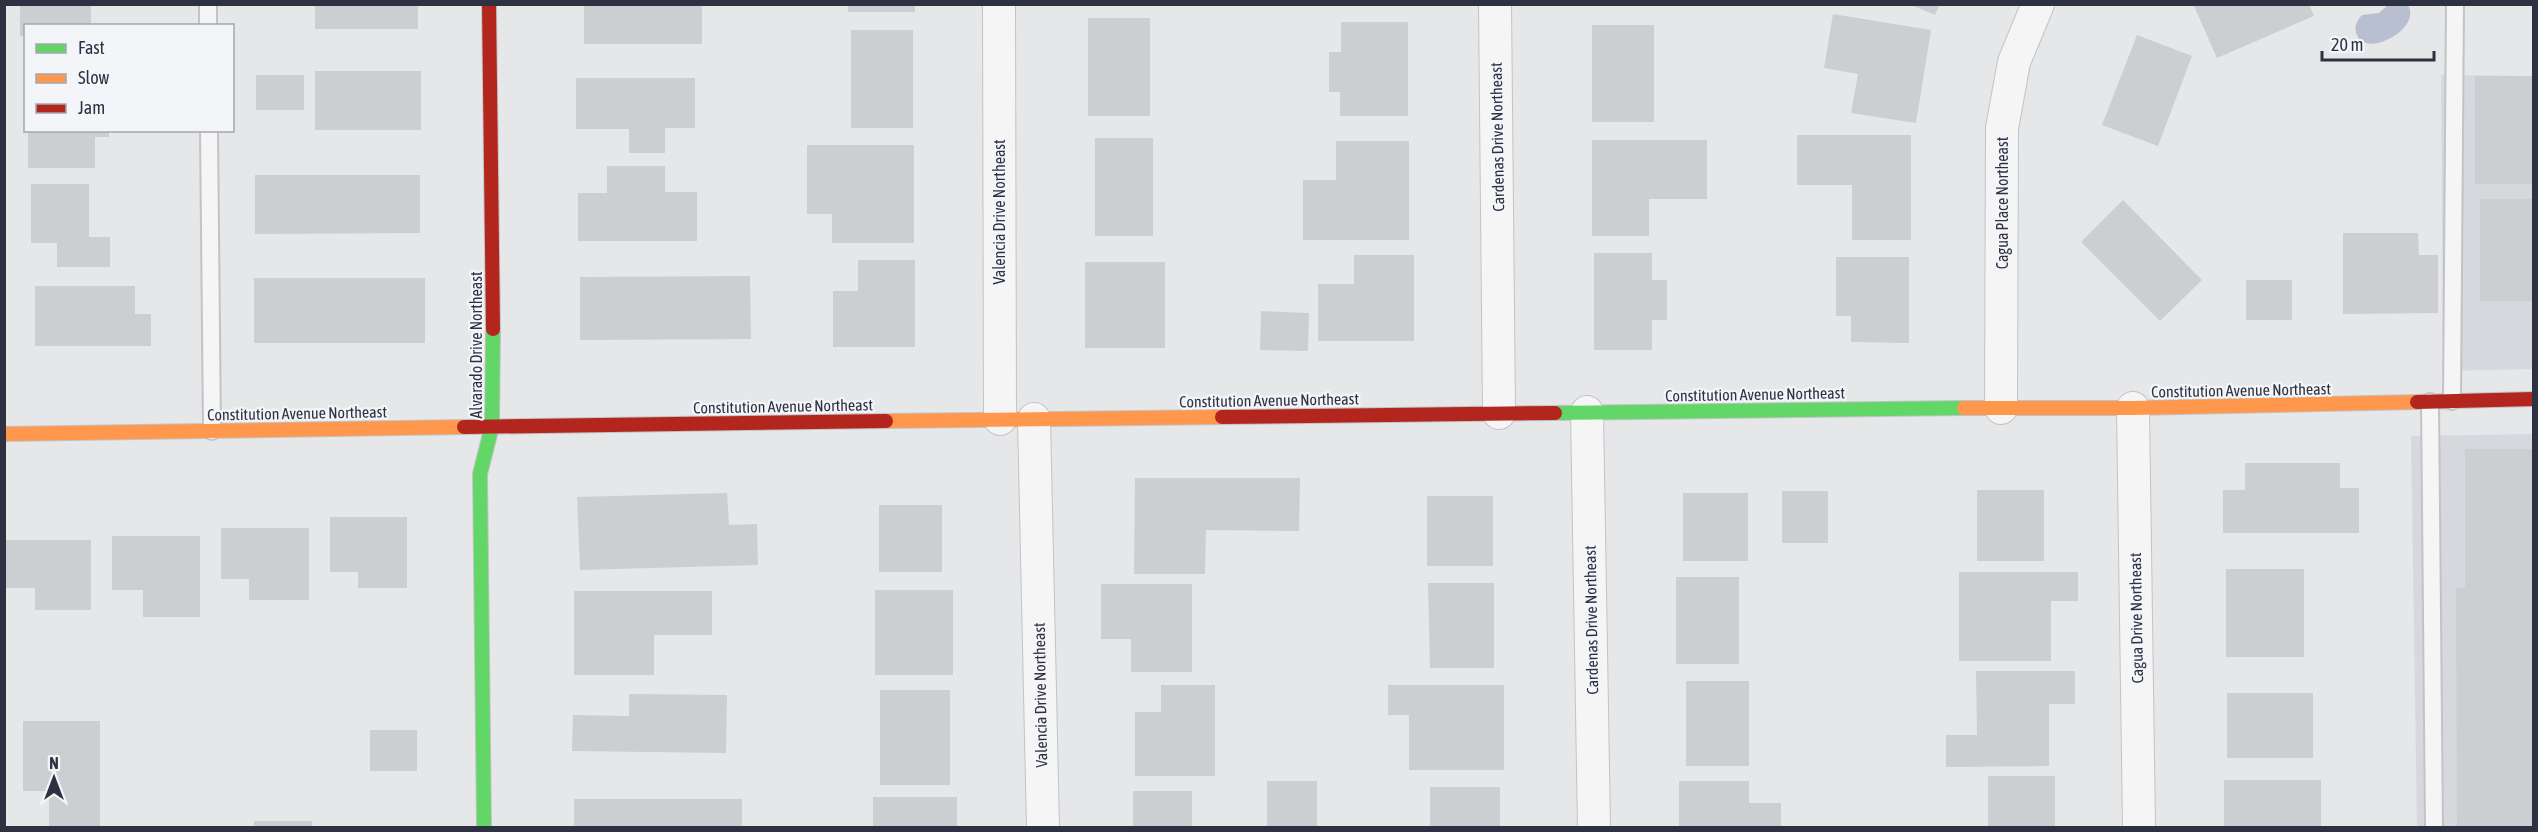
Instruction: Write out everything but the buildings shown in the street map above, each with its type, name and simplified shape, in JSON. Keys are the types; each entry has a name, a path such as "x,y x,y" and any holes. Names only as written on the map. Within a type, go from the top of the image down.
{"street":[{"name":"Alvarado Drive Northeast","path":"484,828 480,474 492,426 494,384 489,4"},
{"name":"Valencia Drive Northeast","path":"999,4 1000,419"},
{"name":"Cardenas Drive Northeast","path":"1495,4 1499,413"},
{"name":"Cagua Place Northeast","path":"2001,408 2002,128 2014,62 2038,4"},
{"name":"Constitution Avenue Northeast","path":"4,434 1000,419 2133,408 2534,399"},
{"name":"Cagua Drive Northeast","path":"2133,408 2139,828"},
{"name":"Cardenas Drive Northeast","path":"1587,412 1594,828"},
{"name":"Valencia Drive Northeast","path":"1034,419 1043,828"}],"lane":[{"path":"208,4 208,24"},
{"path":"2452,401 2455,4"},
{"path":"209,132 212,431"},
{"path":"2430,402 2434,828"}],"shaded area":[{"path":"2441,75 2533,76 2533,369 2443,371"},
{"path":"2533,434 2533,827 2417,827 2411,436"}],"water":[{"path":"2388,5 2408,5 2410,14 2408,23 2401,31 2382,42 2372,44 2364,42 2358,37 2356,31 2358,20 2362,15 2379,13"}],"traffic: fast":[{"path":"484,828 480,474 492,426 493,329"},
{"path":"1555,413 1964,408"}],"traffic: slow":[{"path":"1964,408 2133,408 2417,402"},
{"path":"886,421 1222,417"},
{"path":"4,434 464,427"}],"traffic: jam":[{"path":"489,4 493,329"},
{"path":"2417,402 2534,399"},
{"path":"1222,417 1555,413"},
{"path":"464,427 886,421"}]}
